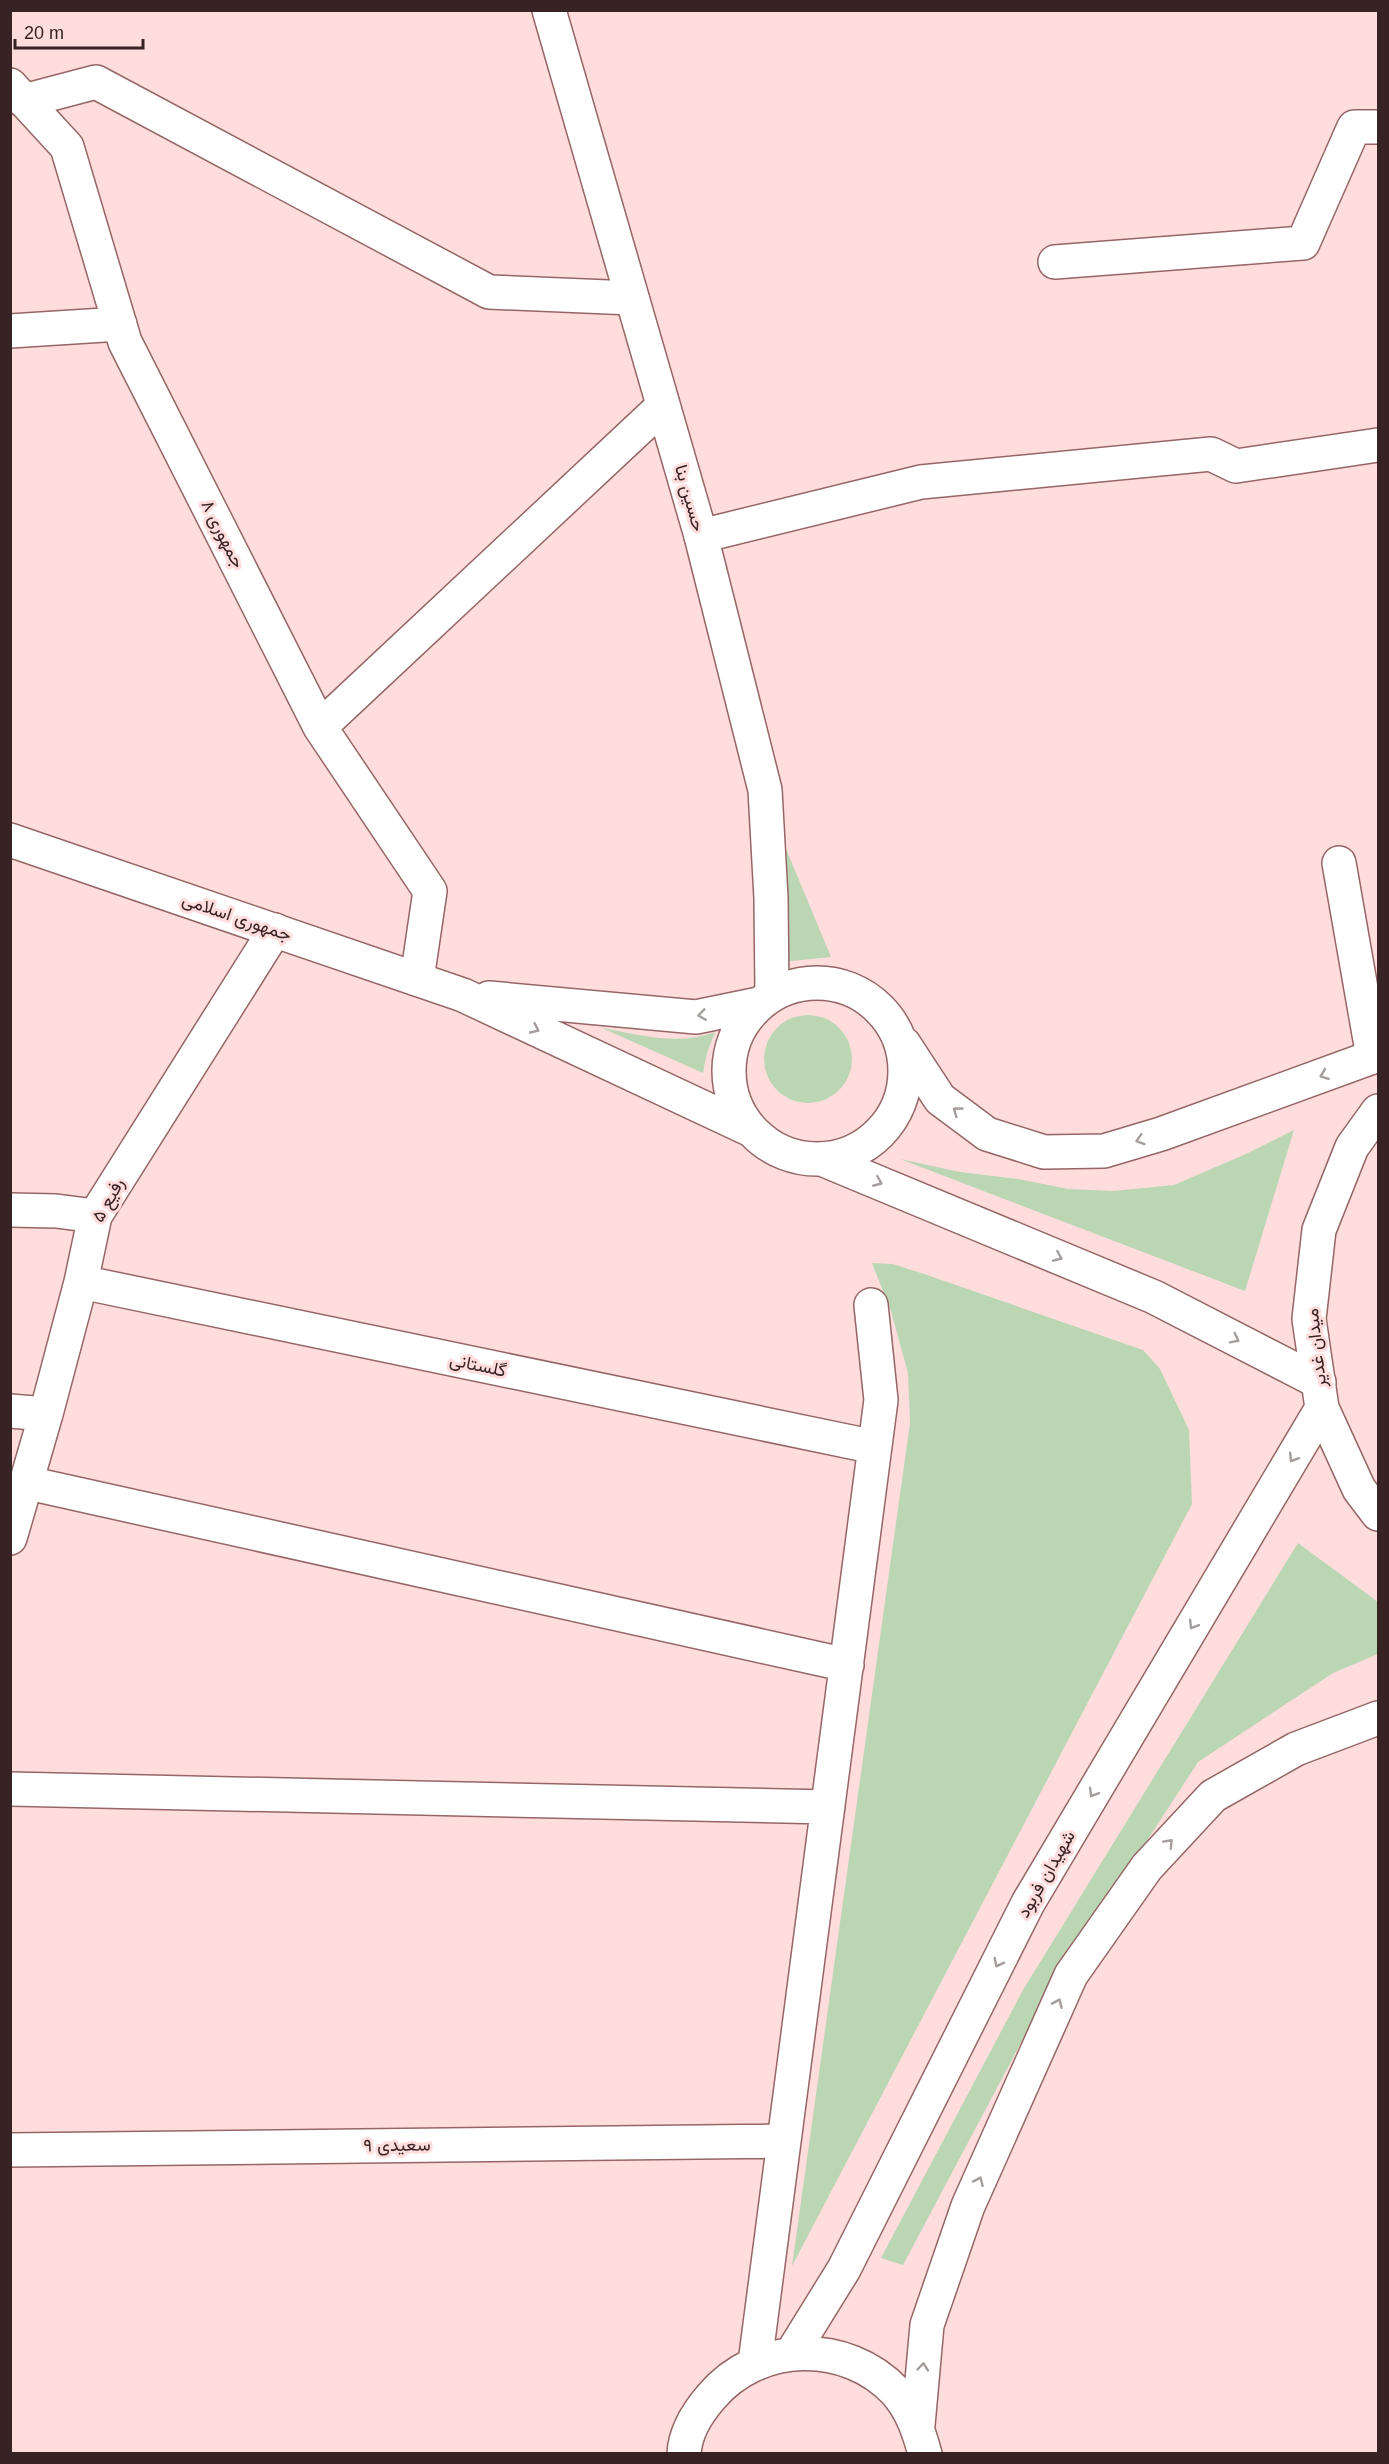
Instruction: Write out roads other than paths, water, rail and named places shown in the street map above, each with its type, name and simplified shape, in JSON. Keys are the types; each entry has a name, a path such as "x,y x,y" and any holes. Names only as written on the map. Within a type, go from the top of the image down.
{"street":[{"name":"حسین بنا","path":"549,10 701,536 765,790 771,898 766,1000"},
{"path":"17,93 96,82 489,292 632,298"},
{"name":"جمهوری ۸","path":"17,93 67,147 125,342 320,727 430,891 417,979"},
{"path":"1055,262 1303,243 1354,127 1378,127"},
{"path":"10,331 120,324"},
{"path":"320,727 663,406"},
{"path":"701,536 921,482 1211,454 1236,466 1378,445"},
{"name":"جمهوری اسلامی","path":"10,840 464,995"},
{"path":"749,1129 734,1105 728,1078 730,1050 737,1033 741,1025 766,1000 783,989 810,983 838,985 864,996 885,1014 940,1098 987,1134 1044,1152 1104,1152 1172,1130 1376,1056 1339,863"},
{"name":"رفیع ۵","path":"10,1538 28,1483 81,1282 95,1216 275,930"},
{"path":"464,995 696,1017 766,1000"},
{"path":"464,995 749,1129 770,1147 796,1158 824,1160 851,1154 874,1139 893,1118 904,1092 906,1064 900,1038"},
{"name":"میدان غدیر","path":"1378,1111 1352,1147 1319,1230 1309,1319 1321,1395 1359,1489 1378,1514"},
{"path":"824,1160 1154,1297 1321,1395"},
{"path":"10,1210 56,1211 95,1216"},
{"name":"گلستانی","path":"81,1282 875,1447"},
{"path":"755,2362 881,1400 871,1305"},
{"name":"شهيدان فربود","path":"792,2353 844,2269 1028,1903 1321,1395"},
{"path":"10,1411 46,1414"},
{"path":"28,1483 847,1665"},
{"path":"921,2439 927,2325 968,2206 1071,1975 1147,1867 1213,1796 1296,1749 1378,1718"},
{"path":"10,1790 828,1807"},
{"name":"سعیدی ۹","path":"10,2150 784,2141"},
{"path":"684,2454 698,2413 722,2383 755,2362 792,2353 830,2354 867,2369 897,2393 921,2439"}]}
